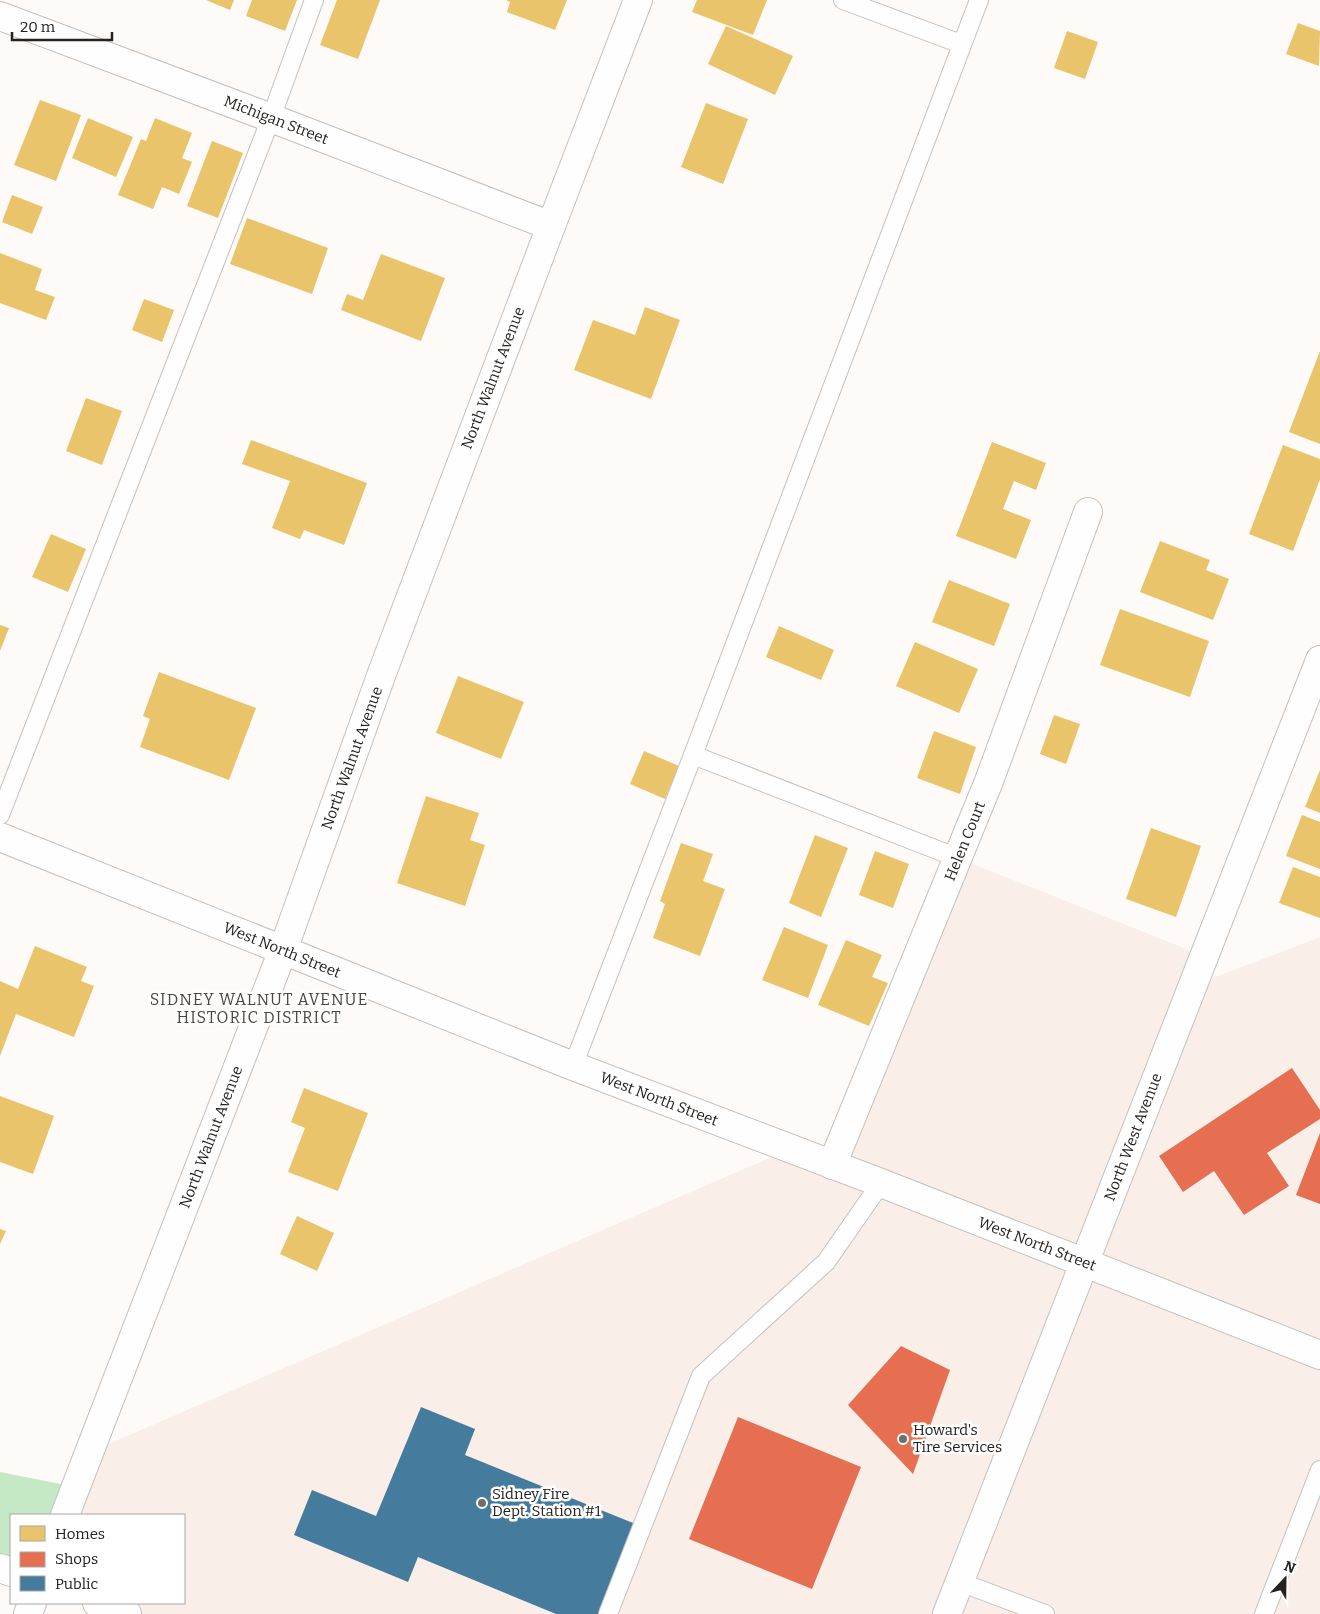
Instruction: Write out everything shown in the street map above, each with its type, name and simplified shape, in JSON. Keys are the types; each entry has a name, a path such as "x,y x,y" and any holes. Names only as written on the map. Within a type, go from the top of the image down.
{"street":[{"name":"North Walnut Avenue","path":"65,1514 283,950 382,673 550,226 638,0"},
{"name":"Michigan Street","path":"2,13 550,226"},
{"name":"Helen Court","path":"832,1165 989,781 1088,512"},
{"name":"North West Avenue","path":"947,1614 1320,660"},
{"name":"West North Street","path":"0,836 573,1066 881,1183 1320,1355"},
{"path":"101,1604 127,1614"}],"lane":[{"path":"0,815 271,118 314,0"},
{"path":"843,0 961,44"},
{"path":"573,1066 979,0"},
{"path":"693,755 958,858"},
{"path":"608,1614 701,1376 826,1262 881,1183"},
{"path":"1264,1614 1320,1470"},
{"path":"960,1582 1045,1614"}],"shaded area":[{"path":"958,858 1204,956 1192,986 1320,937 1320,1614 127,1614 100,1604 185,1604 185,1514 66,1514 90,1452 790,1149 832,1165"}],"green space":[{"path":"0,1472 76,1487 65,1514 10,1514 10,1572 0,1568"}],"building: Homes":[{"path":"206,0 234,0 230,10"},
{"path":"252,0 297,0 285,31 246,16"},
{"path":"337,0 380,0 358,59 320,45"},
{"path":"506,0 567,0 555,30 507,12 510,2"},
{"path":"697,0 767,0 753,35 692,12"},
{"path":"1298,23 1320,31 1319,66 1286,54"},
{"path":"726,26 793,56 775,95 708,64"},
{"path":"1067,31 1098,42 1085,79 1054,68"},
{"path":"40,100 81,115 56,181 14,165"},
{"path":"706,103 748,119 723,184 681,167"},
{"path":"88,118 133,137 116,177 72,158"},
{"path":"155,118 192,133 182,158 192,162 179,194 162,187 153,209 118,195 141,139 146,141"},
{"path":"212,141 243,153 218,218 187,206"},
{"path":"12,195 43,207 32,234 2,222"},
{"path":"247,218 328,248 312,294 230,264"},
{"path":"0,253 42,269 35,290 55,297 46,320 0,303"},
{"path":"381,254 445,278 421,341 341,310 347,294 363,300"},
{"path":"144,299 174,310 162,342 132,330"},
{"path":"645,307 680,320 651,399 574,370 593,320 635,335"},
{"path":"1320,351 1320,444 1289,432"},
{"path":"86,398 122,411 102,465 66,451"},
{"path":"251,440 367,483 344,545 304,530 300,539 272,528 290,481 242,464"},
{"path":"992,442 1046,463 1036,490 1014,481 1003,509 1031,520 1016,559 956,536"},
{"path":"1283,445 1320,459 1320,479 1293,551 1249,534"},
{"path":"51,534 86,549 68,592 32,577"},
{"path":"1160,541 1210,560 1206,570 1229,579 1213,620 1140,592"},
{"path":"949,580 1010,604 994,646 932,622"},
{"path":"1120,609 1209,641 1190,697 1100,665"},
{"path":"0,625 9,628 0,651"},
{"path":"779,626 834,650 821,680 766,657"},
{"path":"915,642 978,669 959,713 896,686"},
{"path":"159,672 256,708 229,780 140,747 150,719 143,716"},
{"path":"458,676 524,702 501,759 436,733"},
{"path":"1054,715 1080,724 1066,764 1040,754"},
{"path":"934,731 976,747 960,794 917,778"},
{"path":"644,751 679,766 665,799 630,784"},
{"path":"1320,770 1320,813 1305,807"},
{"path":"426,796 479,813 470,840 485,845 465,906 397,883"},
{"path":"1302,815 1320,822 1320,869 1286,856"},
{"path":"1151,828 1201,846 1176,917 1126,899"},
{"path":"815,835 848,848 821,917 789,903"},
{"path":"681,843 713,854 703,881 725,889 700,956 653,938 665,904 660,901"},
{"path":"875,851 909,864 893,908 859,895"},
{"path":"1293,867 1320,877 1320,918 1279,903"},
{"path":"784,927 828,945 808,998 762,980"},
{"path":"846,940 882,955 872,977 888,983 869,1026 818,1005"},
{"path":"35,946 87,967 81,981 94,986 74,1037 16,1014 0,1056 0,981 18,989"},
{"path":"304,1088 368,1113 338,1191 288,1172 305,1128 291,1122"},
{"path":"0,1096 54,1116 33,1174 0,1162"},
{"path":"297,1216 334,1233 317,1271 280,1254"},
{"path":"0,1229 6,1231 0,1244"}],"building: Shops":[{"path":"1292,1068 1320,1110 1320,1119 1267,1153 1289,1186 1244,1215 1214,1171 1183,1192 1159,1156"},
{"path":"1320,1133 1320,1204 1296,1195"},
{"name":"Howard's Tire Services","path":"901,1346 950,1370 913,1474 848,1405"},
{"path":"738,1417 861,1467 812,1589 689,1539"}],"building: Public":[{"name":"Sidney Fire Dept. Station #1","path":"421,1407 475,1429 465,1455 638,1525 601,1614 556,1614 418,1557 408,1582 294,1535 312,1490 376,1516"}],"place":[{"name":"Howard's Tire Services","path":"903,1439"},
{"name":"Sidney Fire Dept. Station #1","path":"482,1503"}],"district":[{"name":"SIDNEY WALNUT AVENUE HISTORIC DISTRICT","path":"259,1008"}]}
